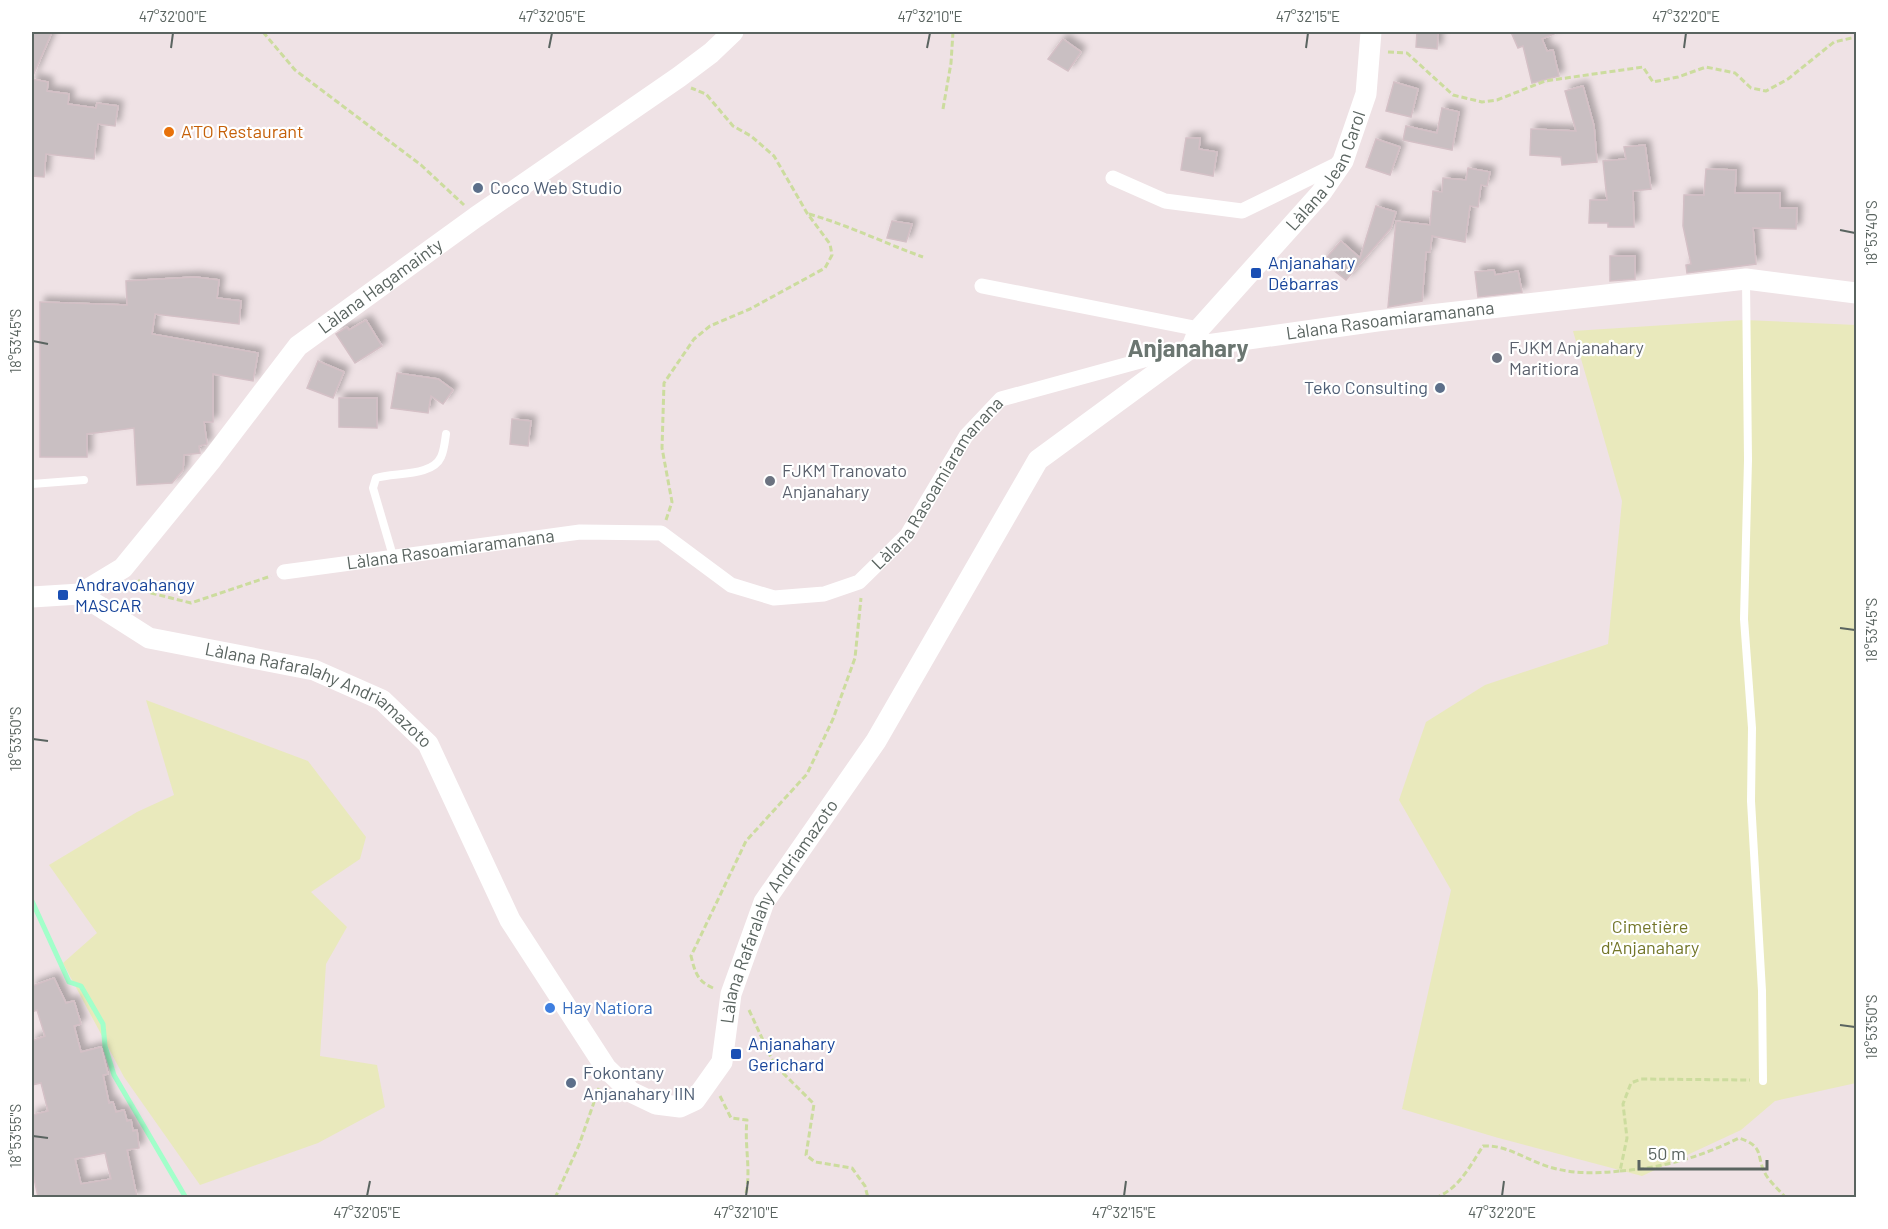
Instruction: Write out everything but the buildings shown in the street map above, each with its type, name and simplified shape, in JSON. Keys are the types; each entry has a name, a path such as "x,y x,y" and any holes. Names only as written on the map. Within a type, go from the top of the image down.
{"main road":[{"name":"Làlana Hagamainty","path":"80,594 123,568 212,459 298,346 476,217 711,53 734,32"},
{"name":"Làlana Jean Carol","path":"1196,338 1321,193 1343,161 1366,94 1371,39"},
{"name":"Làlana Rasoamiaramanana","path":"1196,338 1377,321 1746,279 1857,293"},
{"name":"Làlana Rafaralahy Andriamazoto","path":"80,594 149,638 315,670 382,699 428,744 510,920 606,1068 631,1092 656,1104 680,1107 695,1100 722,1062 731,994 764,902 876,741 1038,460 1196,338"},
{"path":"32,597 80,594"}],"street":[{"path":"1113,178 1165,201 1242,211 1343,161"},
{"path":"982,286 1196,338"},
{"name":"Làlana Rasoamiaramanana","path":"284,572 580,532 661,533 731,585 774,598 824,594 859,582 907,535 966,436 1001,399 1196,338"}],"lane":[{"path":"1746,279 1748,460 1744,619 1752,728 1751,801 1762,991 1762,1081"},
{"path":"393,556 373,488 376,478 391,473 430,469 441,458 446,434"},
{"path":"32,484 84,480"}],"path":[{"path":"263,32 295,70 421,165 476,217"},
{"path":"943,109 951,63 953,32"},
{"path":"1371,39 1384,53 1407,53 1453,95 1482,102 1497,100 1545,81 1643,67 1653,82 1678,77 1706,67 1735,73 1752,88 1766,90 1788,80 1834,42 1857,37"},
{"path":"661,533 672,502 662,448 664,383 694,339 710,326 750,309 825,268 832,255 830,244 807,213 774,156 751,136 733,126 706,94 695,92 679,76"},
{"path":"807,213 846,225 864,236 923,257"},
{"path":"123,568 151,593 191,603 284,572"},
{"path":"859,582 862,606 855,658 833,719 807,774 746,841 691,956 696,975 703,984 731,994 748,1009 774,1064 814,1104 806,1155 815,1162 852,1168 866,1186 868,1197"},
{"path":"555,1197 579,1145 606,1068"},
{"path":"714,1074 717,1091 731,1118 747,1120 745,1139 750,1180 744,1197"},
{"path":"1620,1171 1627,1138 1623,1104 1631,1083 1641,1079 1762,1081"},
{"path":"1436,1197 1445,1194 1461,1180 1483,1146 1499,1146 1542,1165 1594,1174 1657,1168 1719,1148 1739,1138 1751,1142 1758,1149 1766,1175 1786,1197"}],"green space":[{"name":"Cimetière d'Anjanahary","path":"1744,320 1856,325 1856,1083 1775,1101 1741,1130 1642,1176 1495,1137 1402,1109 1451,890 1399,800 1426,722 1485,685 1608,644 1622,501 1573,331"},
{"path":"146,700 308,761 366,837 360,859 311,892 347,927 326,964 320,1056 377,1065 385,1107 318,1143 200,1185 124,1077 63,963 97,933 49,865 137,812 174,795"}],"waterway":[{"path":"32,901 69,982 81,986 103,1024 105,1046 114,1075 186,1198"}],"place":[{"name":"A'TO Restaurant","path":"169,132"},
{"name":"Coco Web Studio","path":"478,188"},
{"name":"Anjanahary Débarras","path":"1256,273"},
{"name":"FJKM Anjanahary Maritiora","path":"1497,358"},
{"name":"Teko Consulting","path":"1440,388"},
{"name":"FJKM Tranovato Anjanahary","path":"770,481"},
{"name":"Andravoahangy MASCAR","path":"63,595"},
{"name":"Hay Natiora","path":"550,1008"},
{"name":"Anjanahary Gerichard","path":"736,1054"},
{"name":"Fokontany Anjanahary IIN","path":"571,1083"}],"district":[{"name":"Anjanahary","path":"1188,349"}]}
